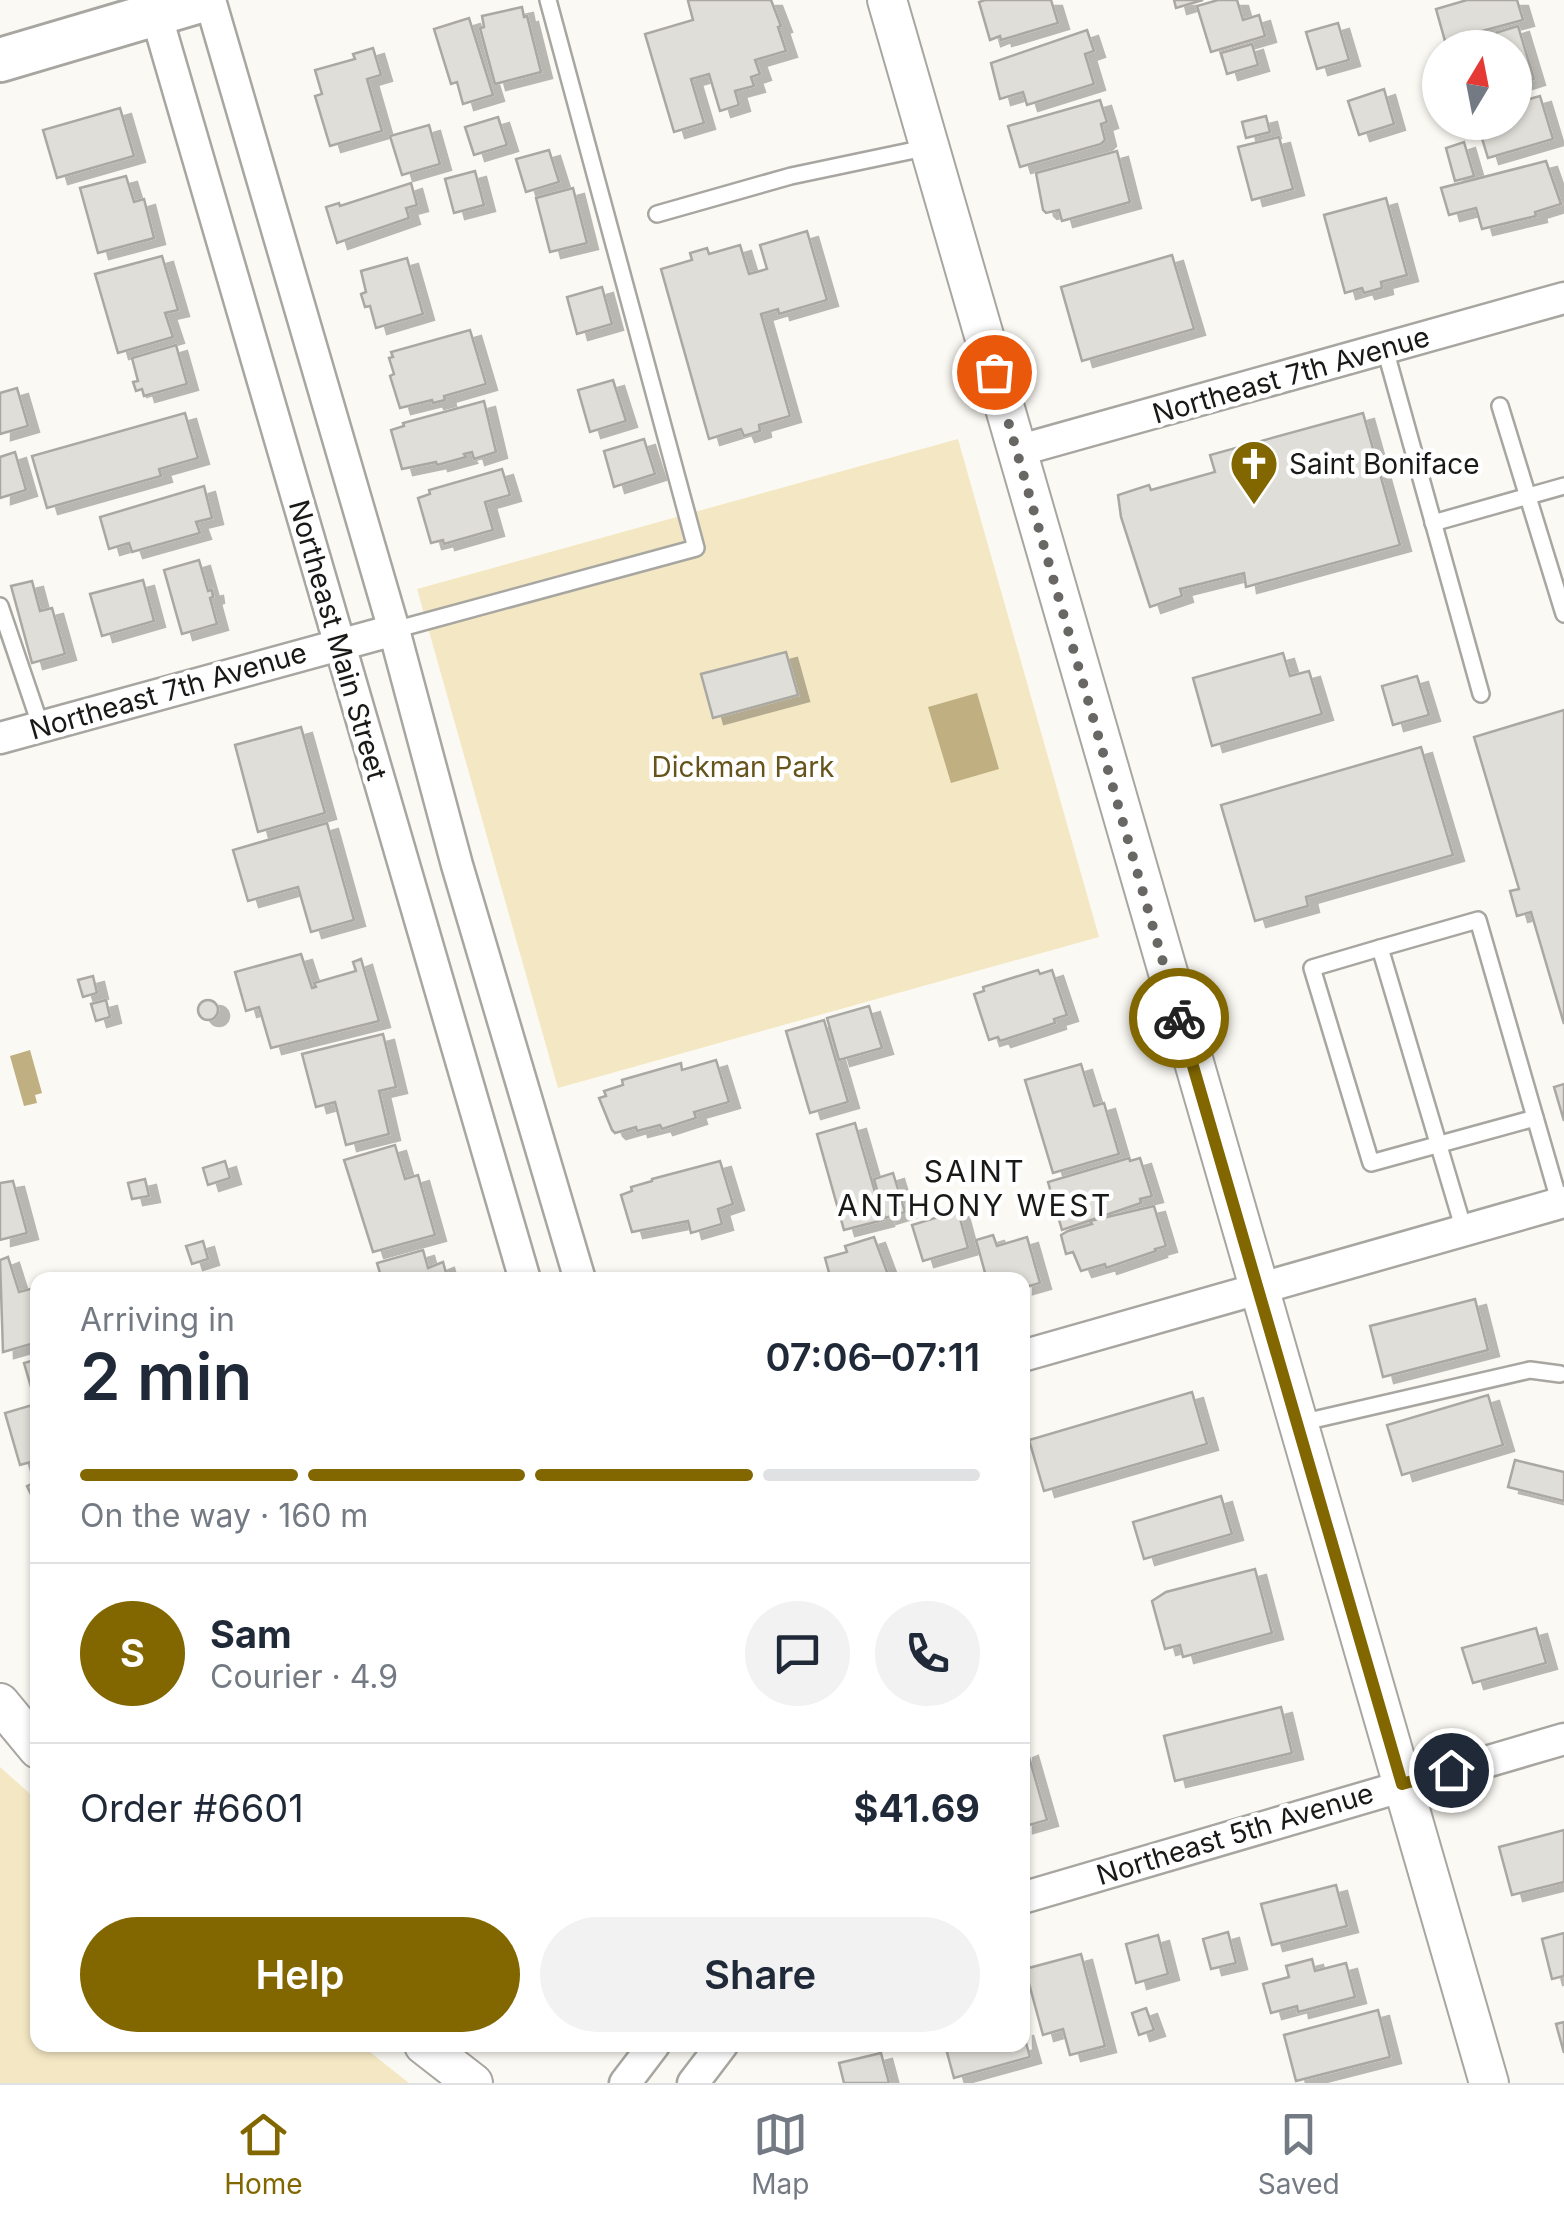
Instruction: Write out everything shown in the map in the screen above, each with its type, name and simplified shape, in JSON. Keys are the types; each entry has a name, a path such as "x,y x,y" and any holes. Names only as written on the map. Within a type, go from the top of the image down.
{"main road":[{"path":"0,60 154,6 207,0"}],"street":[{"name":"Northeast Main Street","path":"207,0 394,630 457,866 578,1272"},
{"path":"887,0 1489,2083"},
{"name":"Northeast Main Street","path":"154,6 524,1272"},
{"name":"Northeast 7th Avenue","path":"1017,451 1564,298"},
{"name":"Northeast 7th Avenue","path":"0,738 394,630"},
{"path":"1030,1354 1562,1203"},
{"path":"0,1703 30,1739"},
{"name":"Northeast 5th Avenue","path":"1030,1896 1564,1739"},
{"path":"433,2052 473,2083"},
{"path":"625,2083 649,2052"},
{"path":"692,2083 716,2052"}],"lane":[{"path":"394,630 696,548 548,0"},
{"path":"657,214 791,176 929,147"},
{"path":"1385,349 1482,694"},
{"path":"1500,406 1564,614"},
{"path":"1433,523 1564,486"},
{"path":"0,606 42,727"},
{"path":"1535,1118 1370,1163 1312,968 1478,920 1562,1203"},
{"path":"1380,948 1464,1230"},
{"path":"1296,1424 1530,1370 1560,1374"}],"green space":[{"name":"Dickman Park","path":"958,439 1099,937 558,1088 417,589"},
{"path":"0,1767 30,1794 30,2052 370,2052 409,2083 0,2083"}],"shaded area":[{"path":"977,693 999,769 951,783 928,707"},
{"path":"30,1050 42,1093 35,1095 37,1103 24,1106 10,1056"}],"building":[{"path":"690,0 771,0 786,51 755,60 760,74 751,77 754,86 735,91 739,105 720,111 709,74 691,79 704,123 674,132 645,34 693,20"},
{"path":"1051,0 1058,23 990,40 979,2"},
{"path":"1174,0 1203,0 1176,8"},
{"path":"1237,0 1243,20 1259,15 1265,36 1211,52 1197,6"},
{"path":"1467,0 1517,0 1523,20 1486,30 1442,30 1436,9"},
{"path":"522,7 541,72 495,84 480,28 484,27 482,16"},
{"path":"469,18 493,95 463,104 457,82 451,84 434,29"},
{"path":"1338,23 1349,60 1317,69 1306,32"},
{"path":"1087,30 1094,51 1085,54 1094,84 1027,105 1023,92 1000,99 991,63"},
{"path":"1252,44 1258,65 1227,74 1221,53"},
{"path":"373,48 381,75 367,79 382,131 330,146 315,96 322,94 315,70 355,59 353,54"},
{"path":"1384,89 1394,124 1359,135 1348,101"},
{"path":"1540,96 1553,139 1488,158 1482,140 1532,140 1532,98"},
{"path":"1100,100 1107,122 1101,124 1105,140 1101,144 1020,167 1008,126"},
{"path":"120,108 134,156 57,178 43,130"},
{"path":"1266,116 1270,132 1246,138 1242,122"},
{"path":"498,117 507,145 474,155 465,127"},
{"path":"429,125 440,164 402,175 390,136"},
{"path":"1279,137 1293,189 1252,200 1238,147"},
{"path":"1464,142 1474,176 1455,181 1446,148"},
{"path":"549,150 559,182 526,192 516,159"},
{"path":"1117,151 1130,202 1062,221 1059,210 1043,210 1036,173"},
{"path":"1546,161 1561,204 1535,212 1536,216 1482,229 1476,208 1449,215 1441,188"},
{"path":"475,171 484,205 454,213 445,179"},
{"path":"126,176 134,202 144,199 154,238 98,253 80,188"},
{"path":"411,183 417,205 406,208 409,218 337,243 326,207"},
{"path":"573,188 587,243 550,252 536,198"},
{"path":"1386,198 1407,275 1381,282 1382,288 1345,293 1324,215"},
{"path":"807,231 827,300 779,314 778,309 761,314 790,416 759,425 760,431 744,436 741,429 709,439 661,269 692,260 690,253 707,248 709,254 740,245 749,274 767,269 760,245"},
{"path":"1172,255 1194,329 1082,361 1061,287"},
{"path":"162,256 178,310 165,313 173,337 118,353 95,274"},
{"path":"407,258 423,314 376,328 370,306 365,307 361,294 366,292 361,271"},
{"path":"602,287 612,324 577,334 567,297"},
{"path":"470,330 486,384 444,396 445,400 400,408 390,376 394,374 391,352"},
{"path":"176,345 187,384 144,396 142,389 136,391 133,382 138,381 132,358"},
{"path":"613,380 626,421 590,432 578,390"},
{"path":"17,388 28,426 0,434 0,393"},
{"path":"484,401 496,452 474,459 472,452 437,465 436,462 402,469 391,430 404,426 403,423"},
{"path":"185,413 198,458 159,469 161,476 47,508 32,456"},
{"name":"Saint Boniface","path":"1363,413 1400,545 1246,587 1244,573 1180,589 1182,596 1150,607 1121,517 1118,495 1215,472 1210,455"},
{"path":"644,439 655,474 614,487 604,451"},
{"path":"15,452 26,490 0,498 0,457"},
{"path":"502,469 510,495 485,502 493,530 444,544 443,540 431,543 418,498 430,494 429,490"},
{"path":"204,486 212,518 196,522 200,533 132,552 129,543 109,549 100,517"},
{"path":"199,560 208,591 212,590 210,598 217,624 182,634 164,570"},
{"path":"143,580 154,621 102,636 90,594"},
{"path":"32,581 40,611 52,608 65,654 32,663 11,586"},
{"path":"786,652 798,695 713,718 701,674"},
{"path":"1283,653 1290,676 1309,671 1322,714 1212,746 1193,678"},
{"path":"1417,676 1429,715 1393,725 1382,686"},
{"path":"1564,710 1564,1024 1531,912 1517,916 1510,891 1519,889 1474,737"},
{"path":"301,727 325,813 258,832 235,745"},
{"path":"1421,747 1453,855 1306,897 1308,906 1255,921 1221,805"},
{"path":"327,823 354,920 311,932 298,887 248,901 233,850"},
{"path":"301,954 312,988 316,987 314,983 356,971 353,962 361,959 379,1021 271,1048 259,1007 246,1011 235,972"},
{"path":"1038,970 1040,974 1052,970 1067,1015 1054,1019 1055,1023 1000,1041 998,1037 989,1040 974,994 984,991 983,987"},
{"path":"93,976 97,993 83,997 78,980"},
{"path":"106,1000 110,1017 96,1021 91,1004"},
{"path":"204,1000 212,1000 218,1010 212,1020 204,1020 198,1014 198,1006"},
{"path":"869,1006 882,1048 839,1060 827,1018"},
{"path":"824,1020 848,1102 810,1113 786,1031"},
{"path":"383,1034 396,1087 379,1091 389,1134 346,1145 335,1102 316,1107 302,1054"},
{"path":"716,1060 729,1102 694,1112 696,1118 662,1129 660,1125 637,1131 636,1127 615,1133 612,1130 599,1098 606,1096 604,1091 623,1085 622,1080 681,1063 682,1070"},
{"path":"1081,1064 1094,1106 1104,1103 1119,1154 1053,1173 1025,1080"},
{"path":"1564,1084 1564,1121 1554,1087"},
{"path":"855,1123 883,1220 844,1230 817,1134"},
{"path":"395,1145 405,1179 418,1175 435,1235 373,1252 344,1160"},
{"path":"1140,1158 1152,1196 1062,1230 1048,1182"},
{"path":"225,1161 230,1178 208,1185 203,1168"},
{"path":"720,1161 733,1204 718,1209 722,1224 691,1233 688,1221 632,1232 621,1195 652,1179"},
{"path":"893,1173 905,1212 885,1218 874,1179"},
{"path":"145,1179 149,1196 132,1199 128,1183"},
{"path":"13,1181 27,1233 0,1240 0,1183"},
{"path":"1154,1206 1166,1246 1106,1268 1105,1264 1081,1271 1073,1252 1066,1254 1061,1235 1068,1231 1092,1224 1090,1221"},
{"path":"958,1211 968,1248 923,1261 912,1225"},
{"path":"993,1235 997,1246 1027,1237 1040,1283 1030,1286 1030,1272 985,1272 976,1240"},
{"path":"874,1237 887,1272 829,1272 825,1258 847,1252 845,1246"},
{"path":"203,1241 208,1259 192,1264 186,1246"},
{"path":"423,1250 428,1268 443,1262 446,1272 380,1272 377,1263"},
{"path":"8,1257 19,1292 30,1289 30,1344 3,1352 0,1260"},
{"path":"1475,1299 1488,1350 1383,1377 1370,1326"},
{"path":"30,1361 30,1384 24,1363"},
{"path":"1192,1392 1207,1444 1044,1491 1030,1440"},
{"path":"1488,1395 1503,1445 1402,1475 1387,1425"},
{"path":"30,1406 30,1462 20,1465 5,1413"},
{"path":"1515,1460 1564,1472 1564,1501 1508,1487"},
{"path":"1221,1496 1232,1534 1144,1559 1133,1522"},
{"path":"1255,1569 1272,1633 1183,1657 1180,1645 1165,1649 1152,1601 1166,1592"},
{"path":"1536,1628 1546,1663 1473,1683 1462,1648"},
{"path":"1281,1707 1292,1753 1175,1781 1164,1736"},
{"path":"1030,1760 1047,1820 1030,1825"},
{"path":"1564,1830 1564,1882 1512,1895 1499,1847"},
{"path":"1336,1885 1347,1926 1272,1945 1261,1904"},
{"path":"1228,1932 1236,1963 1211,1969 1203,1939"},
{"path":"1564,1933 1564,1976 1552,1979 1542,1939"},
{"path":"1158,1935 1168,1974 1136,1983 1126,1944"},
{"path":"1081,1954 1105,2046 1070,2055 1063,2029 1043,2035 1030,1987 1030,1968"},
{"path":"1312,1959 1315,1971 1346,1963 1355,1997 1298,2012 1297,2006 1271,2013 1263,1984 1289,1977 1286,1966"},
{"path":"1146,2008 1154,2030 1139,2035 1132,2013"},
{"path":"1378,2010 1390,2057 1296,2081 1284,2035"},
{"path":"1564,2022 1564,2053 1556,2024"},
{"path":"947,2052 1029,2052 1030,2057 954,2078"},
{"path":"881,2053 889,2083 844,2083 839,2063"}],"way so far":[{"path":"994,372 1179,1018"}],"place":[{"name":"Saint Boniface","path":"1254,506"}],"district":[{"name":"SAINT ANTHONY WEST","path":"975,1189"}],"route":[{"path":"1179,1018 1402,1784 1451,1770"}]}
